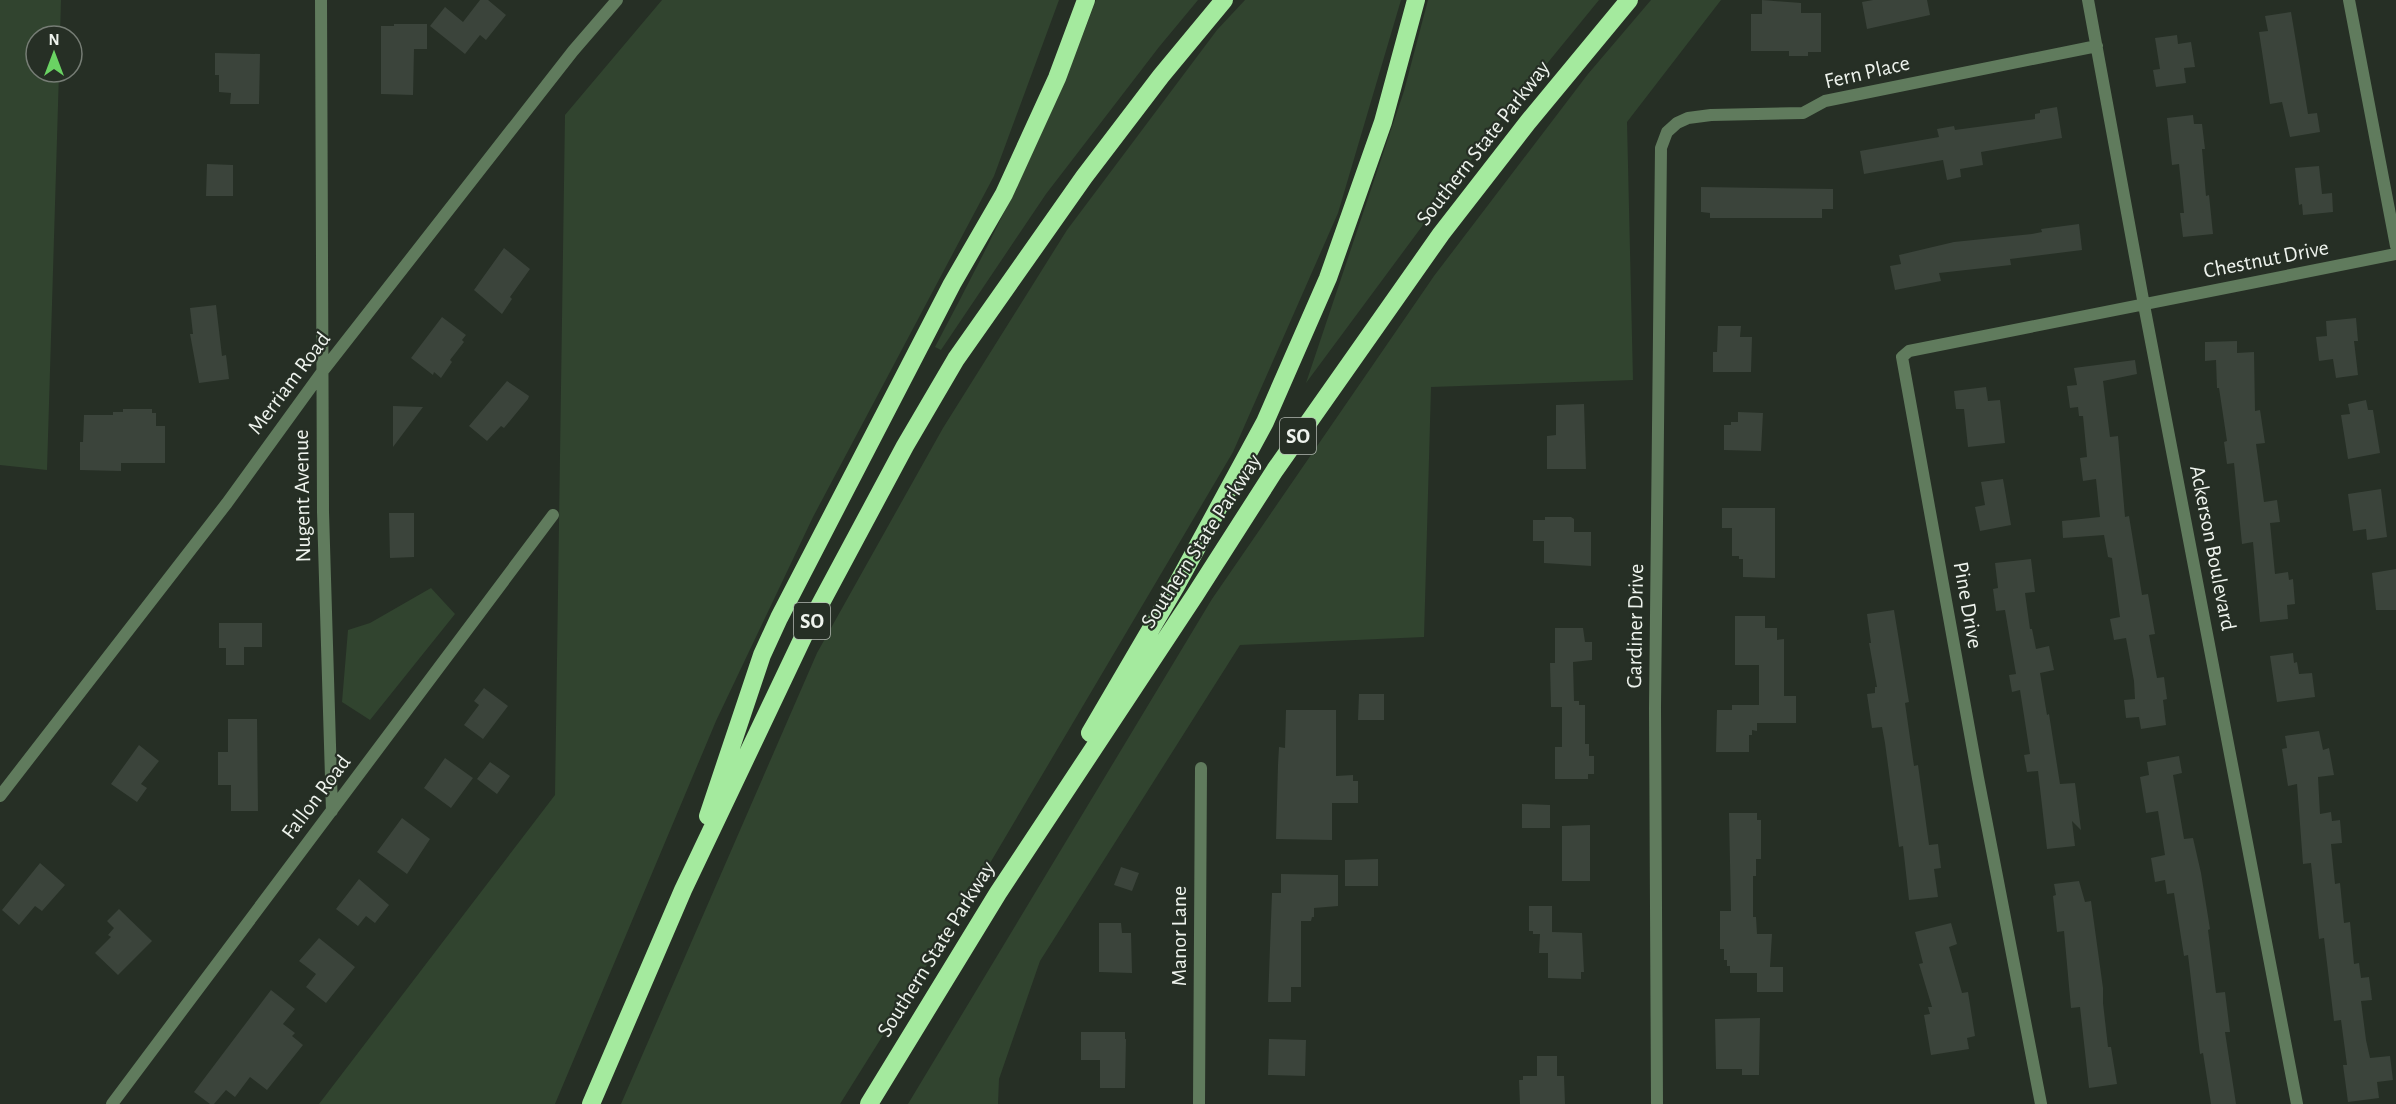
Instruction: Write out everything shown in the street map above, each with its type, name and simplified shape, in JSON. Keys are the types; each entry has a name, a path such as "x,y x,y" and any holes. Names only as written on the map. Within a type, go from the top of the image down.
{"highway":[{"path":"683,890 762,655 843,490 952,284 1004,194 1057,78 1086,0"},
{"name":"SO","path":"591,1104 683,890 844,556 889,474 956,359 1084,177 1161,76 1224,0"},
{"path":"998,893 1176,586 1265,422 1332,267 1383,122 1416,0"},
{"name":"Southern State Parkway","path":"868,1104 998,893 1189,605 1275,470 1441,234 1506,150 1629,0"}],"street":[{"name":"Nugent Avenue","path":"321,0 322,512 332,811"},
{"name":"Merriam Road","path":"0,796 227,503 322,372 573,51 617,0"},
{"name":"Ackerson Boulevard","path":"2088,0 2297,1104"},
{"path":"2349,0 2396,246"},
{"name":"Fern Place","path":"1660,148 1667,132 1677,123 1688,118 1711,115 1803,113 1825,101 2097,46"},
{"name":"Gardiner Drive","path":"1657,1104 1655,708 1660,148"},
{"name":"Chestnut Drive","path":"2144,305 2396,254"},
{"name":"Pine Drive","path":"2041,1104 1978,778 1902,357 1909,351 2144,305"},
{"name":"Fallon Road","path":"112,1104 553,516"},
{"name":"Manor Lane","path":"1199,1104 1201,768"}],"green space":[{"path":"0,0 61,0 60,24 24,24 24,84 59,84 47,470 0,465"},
{"path":"662,0 1059,0 994,176 813,517 716,721 555,1104 319,1104 555,795 565,115"},
{"path":"1096,0 1198,0 1046,194 941,350 935,347 1042,133"},
{"path":"1245,0 1401,0 1338,213 1233,452 980,880 840,1104 621,1104 817,653 943,428 1067,230 1217,30"},
{"path":"1428,0 1599,0 1500,121 1306,383 1404,91"},
{"path":"1651,0 1721,0 1627,122 1633,380 1431,387 1424,637 1240,645 1040,961 999,1079 998,1104 908,1104 1212,599 1434,276 1588,74"},
{"path":"431,588 455,614 370,720 342,702 348,630 370,623"}],"building":[{"path":"480,0 488,0 506,15 486,40 480,35 465,54 430,26 445,7 463,22"},
{"path":"1762,0 1801,3 1801,13 1821,13 1821,52 1808,52 1808,56 1789,56 1789,51 1751,51 1751,14 1762,14"},
{"path":"1927,0 1930,15 1867,29 1862,2"},
{"path":"2291,12 2308,114 2317,113 2320,132 2290,137 2282,102 2270,104 2259,32 2268,31 2265,16"},
{"path":"394,24 427,24 427,49 414,49 413,95 381,94 381,26 394,26"},
{"path":"2177,35 2178,44 2191,42 2195,67 2184,68 2186,83 2156,87 2153,70 2160,69 2155,38"},
{"path":"215,53 260,54 259,104 230,104 231,93 219,92 219,75 215,75"},
{"path":"2057,107 2062,138 1981,152 1983,165 1960,169 1961,177 1947,180 1943,160 1864,174 1860,151 1939,137 1937,129 1954,126 1955,130 2035,119 2035,114 2040,113 2040,110"},
{"path":"2193,115 2194,124 2202,124 2206,196 2209,195 2213,234 2183,237 2180,213 2184,213 2179,164 2172,165 2167,118"},
{"path":"207,164 233,165 233,196 206,196"},
{"path":"2319,166 2322,194 2332,193 2333,212 2303,215 2302,204 2299,205 2295,168"},
{"path":"1701,187 1833,189 1833,209 1822,209 1822,218 1710,218 1710,213 1701,212"},
{"path":"2079,224 2082,250 2010,259 2011,265 1939,273 1941,281 1895,290 1890,266 1901,264 1899,255 1954,242 2032,234 2042,232 2041,229"},
{"path":"504,248 530,269 510,297 512,299 502,314 474,290"},
{"path":"216,305 222,356 226,355 229,379 199,383 190,334 193,334 190,308"},
{"path":"442,317 466,335 441,378 434,372 433,375 411,358"},
{"path":"2356,318 2358,341 2354,341 2358,375 2336,378 2333,359 2319,361 2316,337 2327,336 2326,321"},
{"path":"1718,326 1741,326 1740,337 1752,337 1751,372 1713,372 1713,352 1717,352"},
{"path":"2237,341 2237,353 2254,352 2255,411 2260,410 2265,443 2256,444 2264,502 2277,500 2280,522 2270,523 2275,574 2288,572 2289,580 2293,579 2295,604 2287,605 2288,619 2260,622 2253,542 2242,544 2234,463 2227,464 2224,442 2227,441 2219,388 2217,388 2216,360 2205,361 2205,342"},
{"path":"2135,360 2137,374 2103,381 2110,437 2118,436 2125,517 2129,516 2142,595 2148,594 2155,634 2149,635 2157,678 2164,677 2167,699 2163,700 2166,725 2141,729 2139,717 2126,718 2124,700 2135,699 2134,681 2126,638 2114,640 2110,619 2120,617 2112,558 2108,557 2104,535 2063,538 2062,521 2100,517 2096,479 2083,481 2080,458 2087,457 2083,416 2079,416 2078,407 2070,408 2067,386 2077,385 2074,368"},
{"path":"507,381 529,396 528,399 504,428 501,426 487,441 469,426"},
{"path":"1986,387 1988,401 2000,400 2005,443 1968,447 1964,409 1956,409 1954,391"},
{"path":"2366,400 2368,410 2373,410 2380,453 2348,459 2341,415 2350,414 2348,404"},
{"path":"1584,404 1586,469 1547,469 1547,436 1556,435 1556,405"},
{"path":"393,406 423,407 393,447"},
{"path":"123,409 152,409 152,413 156,413 156,426 165,426 165,463 121,463 121,471 80,470 80,442 83,442 84,415 113,415 113,412 123,412"},
{"path":"1738,412 1763,413 1761,451 1724,450 1724,425 1738,422"},
{"path":"2003,479 2011,525 1980,531 1975,507 1985,505 1981,482"},
{"path":"2381,489 2387,537 2367,540 2366,529 2353,531 2348,494"},
{"path":"1722,508 1775,508 1775,578 1743,577 1743,559 1739,559 1739,556 1732,556 1732,528 1722,528"},
{"path":"389,513 414,513 414,557 390,558"},
{"path":"1545,517 1571,517 1574,519 1574,532 1591,532 1591,566 1544,563 1544,541 1533,541 1533,520 1545,520"},
{"path":"2031,559 2035,592 2025,593 2030,629 2032,629 2036,649 2049,646 2054,670 2040,673 2047,715 2049,714 2060,784 2075,783 2081,830 2072,821 2075,846 2047,849 2038,771 2027,772 2024,755 2030,754 2020,690 2012,692 2009,675 2016,674 2005,610 1996,611 1993,589 1998,588 1995,563"},
{"path":"2396,569 2396,610 2376,610 2372,573"},
{"path":"1894,610 1909,702 1905,703 1914,766 1918,765 1929,845 1938,844 1941,868 1934,869 1938,897 1909,900 1903,846 1899,847 1882,727 1872,728 1867,694 1875,693 1875,687 1877,687 1869,643 1871,643 1867,614"},
{"path":"1735,616 1765,616 1765,628 1777,628 1777,640 1784,639 1784,696 1796,696 1796,723 1757,723 1757,731 1752,730 1752,735 1749,735 1749,752 1716,752 1717,710 1732,710 1732,705 1759,705 1759,665 1735,665"},
{"path":"219,623 262,623 262,647 244,647 244,665 226,665 226,648 219,648"},
{"path":"1555,628 1583,628 1585,642 1592,642 1592,660 1573,662 1574,701 1579,701 1579,705 1585,705 1585,744 1589,744 1589,756 1594,756 1594,774 1588,774 1588,779 1555,779 1555,747 1562,747 1562,707 1551,707 1550,663 1555,663"},
{"path":"2293,653 2299,674 2312,673 2315,697 2277,702 2270,656"},
{"path":"484,688 508,706 483,739 464,725 479,705 474,701"},
{"path":"1359,694 1384,694 1384,720 1358,720"},
{"path":"1286,710 1336,710 1336,776 1353,775 1353,781 1358,781 1358,803 1332,803 1332,840 1276,839 1279,747 1285,748"},
{"path":"228,719 257,719 258,811 231,811 231,785 218,785 218,752 228,752"},
{"path":"2319,731 2323,750 2329,748 2334,775 2318,777 2320,814 2331,812 2332,821 2340,820 2342,843 2331,844 2335,884 2340,883 2344,923 2350,922 2354,964 2359,963 2361,978 2369,977 2372,1000 2361,1001 2366,1040 2370,1058 2390,1056 2393,1080 2377,1082 2379,1098 2348,1102 2343,1065 2347,1065 2341,1020 2334,1021 2324,938 2319,939 2311,863 2303,864 2297,784 2288,786 2282,749 2287,748 2285,736"},
{"path":"139,745 159,761 141,784 147,788 137,802 111,784"},
{"path":"2179,756 2182,773 2173,775 2184,839 2193,838 2201,873 2210,929 2208,930 2216,993 2225,992 2230,1032 2225,1032 2236,1104 2211,1104 2203,1053 2200,1054 2188,955 2184,956 2174,893 2167,894 2165,880 2155,882 2151,858 2165,855 2158,811 2146,813 2140,777 2149,775 2147,762"},
{"path":"445,758 473,778 451,808 424,788"},
{"path":"490,762 510,776 497,794 477,779"},
{"path":"1522,804 1550,805 1550,828 1522,828"},
{"path":"1729,813 1757,813 1757,820 1761,820 1761,859 1756,859 1756,876 1753,876 1753,917 1756,917 1757,934 1772,934 1770,967 1783,967 1783,992 1757,992 1757,973 1730,973 1730,966 1727,966 1727,960 1724,960 1724,949 1720,949 1720,911 1731,911"},
{"path":"402,818 430,839 407,874 377,852"},
{"path":"1590,825 1590,881 1562,881 1562,826"},
{"path":"1378,859 1378,886 1345,886 1345,860"},
{"path":"40,863 65,885 42,911 35,906 19,925 2,910"},
{"path":"1121,867 1139,873 1132,891 1114,885"},
{"path":"1281,874 1338,875 1338,906 1314,908 1314,917 1311,921 1301,921 1301,987 1291,987 1291,1002 1268,1002 1272,893 1281,893"},
{"path":"359,879 389,905 375,923 366,916 358,926 336,909"},
{"path":"2079,881 2085,902 2091,901 2103,988 2108,1047 2111,1047 2117,1084 2089,1088 2080,1007 2071,1008 2064,931 2057,932 2053,896 2056,895 2054,884"},
{"path":"1529,906 1552,906 1552,932 1582,933 1584,972 1581,972 1581,979 1548,978 1548,953 1539,953 1540,934 1533,934 1533,931 1529,931"},
{"path":"119,909 152,941 118,975 95,953 111,937 108,935 114,928 107,921"},
{"path":"1099,923 1121,923 1122,933 1131,933 1132,973 1099,972"},
{"path":"1951,923 1957,944 1949,947 1962,993 1968,992 1975,1036 1967,1038 1969,1049 1931,1055 1924,1015 1930,1014 1928,1007 1932,1007 1919,964 1923,963 1915,932"},
{"path":"319,938 355,967 326,1003 306,987 316,974 299,961"},
{"path":"271,990 295,1009 283,1024 295,1033 292,1036 303,1045 267,1090 250,1077 235,1097 226,1090 214,1104 210,1104 194,1092"},
{"path":"1760,1018 1759,1075 1742,1075 1742,1069 1716,1069 1715,1019"},
{"path":"1081,1032 1125,1032 1125,1088 1100,1088 1100,1060 1081,1060"},
{"path":"1269,1039 1306,1040 1305,1076 1268,1075"},
{"path":"1537,1056 1557,1056 1557,1076 1564,1076 1565,1104 1520,1104 1519,1080 1523,1080 1523,1076 1537,1076"}]}
